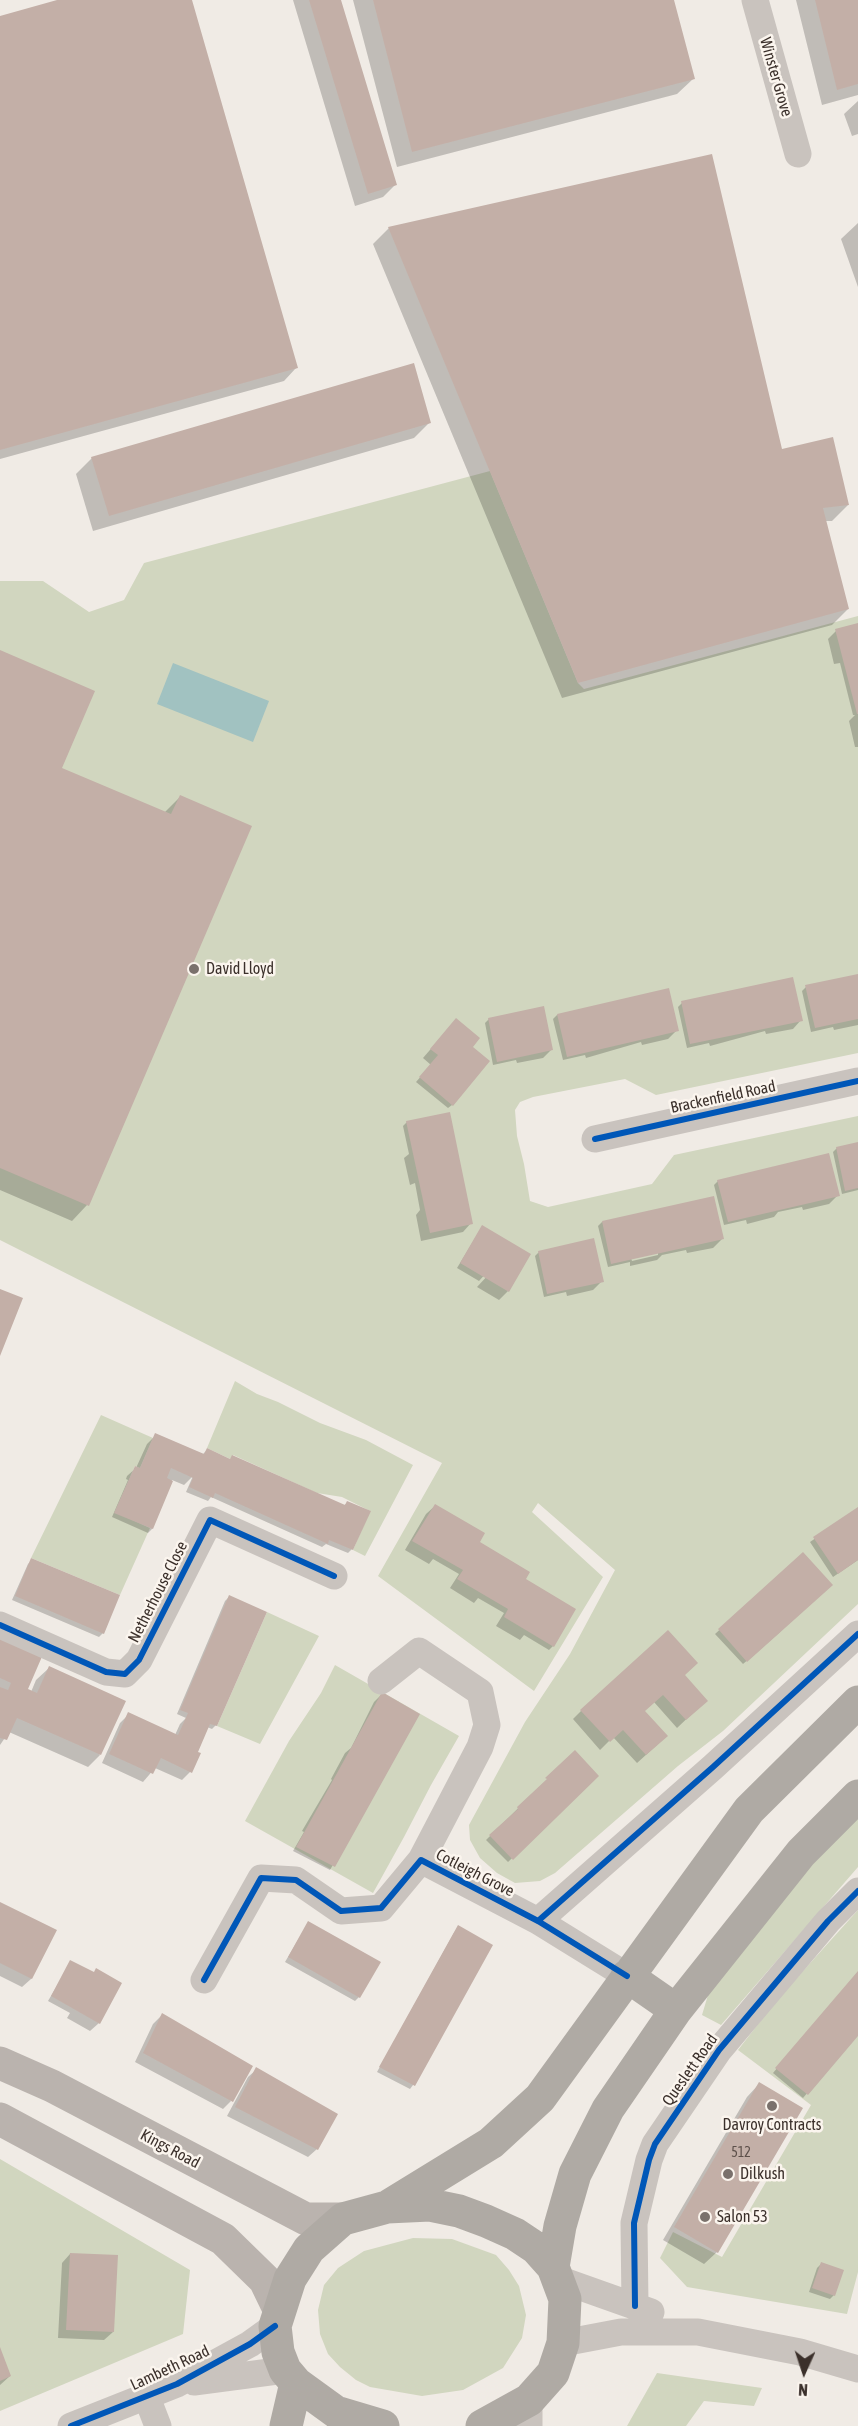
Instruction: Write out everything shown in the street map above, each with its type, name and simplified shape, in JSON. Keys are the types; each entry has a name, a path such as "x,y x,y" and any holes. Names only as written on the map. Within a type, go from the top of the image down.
{"highway":[{"path":"387,2207 491,2143 540,2098 749,1810 858,1702"},
{"path":"556,2273 560,2226 575,2174 608,2109 676,2010 801,1853 858,1796"},
{"path":"627,1976 676,2010"},
{"path":"383,2426 336,2412 290,2377 278,2352 277,2317 290,2279 309,2249 343,2219 387,2207 430,2205 459,2211 486,2221 514,2234 536,2248 556,2273 565,2299 563,2343 553,2373 530,2413 482,2426"},
{"path":"286,2426 290,2377"}],"main road":[{"name":"Kings Road","path":"0,2063 52,2086 306,2219 343,2219"},
{"path":"0,2119 223,2239 266,2280 277,2317"}],"street":[{"name":"Winster Grove","path":"754,0 798,154"},
{"name":"Brackenfield Road","path":"594,1139 858,1081"},
{"name":"Netherhouse Close","path":"0,1625 106,1672 125,1674 139,1660 210,1520 334,1576"},
{"path":"538,1921 705,1774 858,1634"},
{"name":"Cotleigh Grove","path":"204,1980 261,1878 296,1880 341,1911 381,1908 421,1860 480,1747 487,1725 480,1692 419,1651 381,1681"},
{"name":"Cotleigh Grove","path":"421,1860 538,1921 627,1976"},
{"name":"Queslett Road","path":"636,2306 634,2223 655,2144 719,2050 828,1921 858,1891"},
{"path":"556,2273 698,2332"},
{"name":"Lambeth Road","path":"71,2426 177,2384 250,2344 277,2317"},
{"path":"563,2343 621,2332 698,2332 800,2352 858,2369"},
{"name":"Lambeth Road","path":"177,2384 290,2377"},
{"path":"146,2395 158,2426"}],"green space":[{"path":"490,471 578,683 584,689 858,616 858,1053 656,1095 625,1079 533,1097 520,1102 515,1110 517,1136 530,1201 548,1207 652,1184 674,1155 858,1116 858,1604 723,1731 678,1766 555,1873 540,1881 515,1883 497,1873 480,1858 470,1840 469,1825 525,1722 570,1654 615,1570 538,1503 532,1512 603,1577 534,1691 378,1576 442,1463 0,1240 0,581 43,581 89,612 124,600 144,563"},
{"path":"235,1381 257,1394 320,1423 366,1440 413,1465 365,1556 353,1550 370,1511 342,1497 317,1493 233,1455 230,1459 207,1448"},
{"path":"101,1415 153,1438 140,1468 135,1466 115,1512 150,1528 120,1595 31,1558"},
{"path":"267,1612 319,1636 260,1744 217,1726"},
{"path":"335,1665 459,1736 373,1893 245,1821 289,1741 321,1693"},
{"path":"858,1809 858,1867 721,2025 702,2015 711,1985"},
{"path":"858,1910 858,2272 847,2314 687,2287 660,2258 673,2232 722,2257 811,2105 738,2050 776,2001"},
{"path":"0,2159 190,2270 183,2334 0,2411"},
{"path":"413,2238 452,2239 496,2255 519,2286 526,2315 522,2338 503,2368 463,2390 422,2396 370,2387 356,2380 340,2367 328,2354 320,2334 318,2310 324,2285 338,2268 364,2251"},
{"path":"657,2373 762,2388 754,2406 704,2401 686,2426 627,2426"}],"water":[{"path":"173,663 269,701 253,742 157,704"}],"building":[{"path":"57,0 192,0 298,368 0,450 0,16"},
{"path":"309,0 341,0 397,185 368,194"},
{"path":"373,0 674,0 695,79 412,152"},
{"path":"815,0 858,0 858,84 837,90"},
{"path":"712,154 782,449 833,437 849,505 823,508 849,609 578,683 388,227"},
{"path":"414,363 431,423 109,516 91,457"},
{"path":"858,623 858,714 857,714 835,629"},
{"path":"0,650 95,691 62,768 171,814 180,795 252,826 89,1206 0,1168"},
{"path":"858,974 858,1019 815,1028 805,985"},
{"path":"793,977 803,1021 690,1044 681,1001"},
{"path":"669,988 679,1031 567,1057 557,1014"},
{"path":"544,1006 553,1050 497,1062 488,1018"},
{"path":"456,1018 480,1038 473,1047 490,1061 453,1106 419,1077 438,1055 430,1049"},
{"path":"450,1112 473,1224 430,1233 406,1121"},
{"path":"858,1142 858,1188 845,1191 836,1147"},
{"path":"829,1153 840,1196 728,1222 717,1180"},
{"path":"714,1196 724,1239 611,1264 602,1221"},
{"path":"482,1225 531,1254 509,1292 460,1263"},
{"path":"594,1238 604,1282 547,1294 538,1251"},
{"path":"0,1289 23,1298 0,1356"},
{"path":"155,1433 204,1454 207,1448 230,1459 232,1455 345,1505 347,1501 371,1511 353,1550 329,1540 328,1544 215,1493 213,1498 189,1487 193,1478 171,1468 167,1478 173,1481 153,1529 114,1513 135,1466 140,1468"},
{"path":"435,1504 485,1533 480,1542 530,1572 526,1579 576,1609 554,1647 504,1617 508,1609 457,1579 463,1570 412,1541"},
{"path":"858,1507 858,1560 838,1574 813,1537"},
{"path":"803,1552 833,1585 747,1662 718,1629"},
{"path":"31,1558 120,1595 104,1634 15,1596"},
{"path":"229,1595 267,1612 217,1726 210,1724 192,1773 161,1758 153,1774 109,1754 128,1712 178,1735 188,1713 180,1710"},
{"path":"668,1630 698,1663 685,1675 708,1701 686,1720 663,1695 645,1711 668,1736 646,1755 623,1730 610,1742 580,1710"},
{"path":"0,1639 44,1652 28,1689 37,1693 49,1666 126,1701 101,1755 17,1718 7,1740 0,1738 0,1687 8,1690 11,1683 0,1678"},
{"path":"382,1692 420,1714 335,1867 296,1847"},
{"path":"575,1750 599,1776 513,1860 489,1835 518,1809 517,1807 547,1779 545,1778"},
{"path":"0,1902 57,1930 32,1979 0,1963"},
{"path":"308,1921 381,1962 360,1998 288,1957"},
{"path":"458,1925 493,1945 415,2086 379,2067"},
{"path":"70,1960 94,1972 96,1968 122,1983 100,2024 51,1996"},
{"path":"858,1971 858,2036 808,2095 775,2068"},
{"path":"162,2013 253,2066 233,2102 143,2053"},
{"path":"256,2067 338,2114 318,2150 235,2107"},
{"path":"759,2082 803,2108 718,2253 674,2227"},
{"path":"70,2253 118,2255 114,2332 66,2330"},
{"path":"821,2262 844,2270 835,2296 812,2288"},
{"path":"0,2347 11,2376 0,2381"}],"cycle path":[{"path":"595,1139 858,1081"},
{"path":"0,1625 106,1672 125,1674 139,1660 210,1520 334,1576"},
{"path":"538,1921 713,1767 858,1634"},
{"path":"204,1980 261,1878 296,1880 341,1911 381,1908 421,1860 538,1921 627,1976"},
{"path":"635,2306 634,2223 655,2144 719,2050 828,1921 858,1891"},
{"path":"71,2426 177,2384 250,2344 275,2326"}],"place":[{"name":"David Lloyd","path":"194,969"},
{"name":"Davroy Contracts","path":"772,2106"},
{"name":"Dilkush","path":"728,2174"},
{"name":"Salon 53","path":"705,2217"}]}
